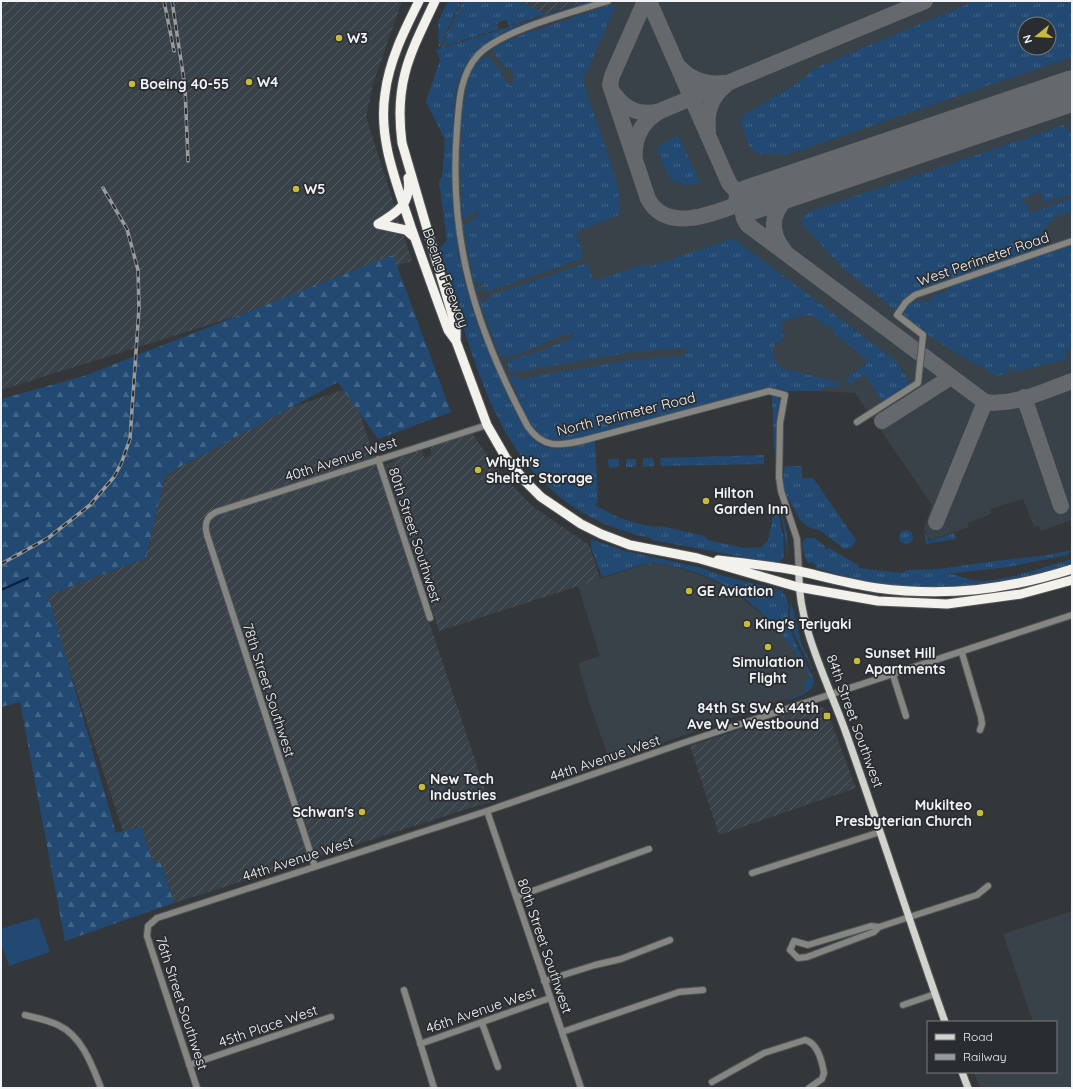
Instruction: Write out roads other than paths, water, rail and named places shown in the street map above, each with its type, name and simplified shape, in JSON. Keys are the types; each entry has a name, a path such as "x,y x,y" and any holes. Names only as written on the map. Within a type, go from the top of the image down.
{"highway":[{"name":"Boeing Freeway","path":"419,1 401,37 391,64 384,95 386,141 390,163 404,205 448,330 456,341"},
{"name":"Boeing Freeway","path":"434,2 404,71 399,104 402,143 456,328 456,341"},
{"path":"402,143 410,189 404,205 378,224 411,232 417,242"},
{"path":"456,341 487,425 506,458 525,481 541,497 581,524 601,534 630,544 696,558 798,587 878,601 906,604 947,604 1021,594 1072,580"},
{"path":"696,558 799,571 877,588 941,593 994,589 1072,569"}],"main road":[{"name":"84th Street Southwest","path":"799,571 798,587 810,640 832,694 945,1021"},
{"path":"962,1073 968,1088"}],"street":[{"name":"North Perimeter Road","path":"608,1 503,38 486,48 478,55 471,64 463,81 459,99 456,141 455,179 458,222 463,260 472,297 496,364 534,435 549,444 558,445 581,441 769,391 785,395"},
{"name":"West Perimeter Road","path":"857,422 918,383 923,335 896,315 908,300 915,295 1072,241"},
{"name":"84th Street Southwest","path":"785,395 780,423 779,476 782,495 797,539 799,571"},
{"name":"40th Avenue West","path":"207,520 216,512 487,425"},
{"name":"80th Street Southwest","path":"378,459 430,618"},
{"name":"78th Street Southwest","path":"207,520 205,526 206,535 315,866"},
{"name":"44th Avenue West","path":"148,926 157,918 487,811 832,694 962,653 1072,615"},
{"path":"962,653 981,717 982,724 980,730"},
{"path":"892,675 906,716"},
{"name":"80th Street Southwest","path":"487,811 581,1088"},
{"path":"752,873 880,832"},
{"path":"516,896 649,849"},
{"path":"879,927 874,932 807,956 798,958 790,950 794,941 808,945 871,926 879,927 977,895 988,886"},
{"name":"76th Street Southwest","path":"148,926 147,936 150,949 197,1088"},
{"name":"46th Avenue West","path":"544,981 595,965 621,959 670,940"},
{"path":"404,990 434,1088"},
{"path":"562,1032 679,992 703,990"},
{"path":"903,1005 935,994"},
{"name":"46th Avenue West","path":"420,1044 550,998"},
{"path":"25,1015 58,1025 70,1032 80,1043 101,1088"},
{"name":"45th Place West","path":"189,1065 331,1017"},
{"path":"482,1023 498,1067"},
{"path":"712,1082 764,1053 805,1040 814,1044 824,1073 822,1079 810,1088"}],"waterway":[{"path":"1,590 28,578"}],"railway":[{"path":"164,1 174,51"},
{"path":"172,1 185,87 188,161"},
{"path":"1,564 48,538 90,505 114,477 121,464 130,439 139,308 138,270 127,229 103,188"}],"place":[{"name":"W3","path":"339,38"},
{"name":"W4","path":"249,82"},
{"name":"Boeing 40-55","path":"132,84"},
{"name":"W5","path":"296,189"},
{"name":"Whyth's Shelter Storage","path":"478,470"},
{"name":"Hilton Garden Inn","path":"706,501"},
{"name":"GE Aviation","path":"689,591"},
{"name":"King's Teriyaki","path":"747,624"},
{"name":"Simulation Flight","path":"768,647"},
{"name":"Sunset Hill Apartments","path":"857,661"},
{"name":"84th St SW & 44th Ave W - Westbound","path":"827,716"},
{"name":"New Tech Industries","path":"422,787"},
{"name":"Schwan's","path":"362,812"},
{"name":"Mukilteo Presbyterian Church","path":"980,813"}]}
